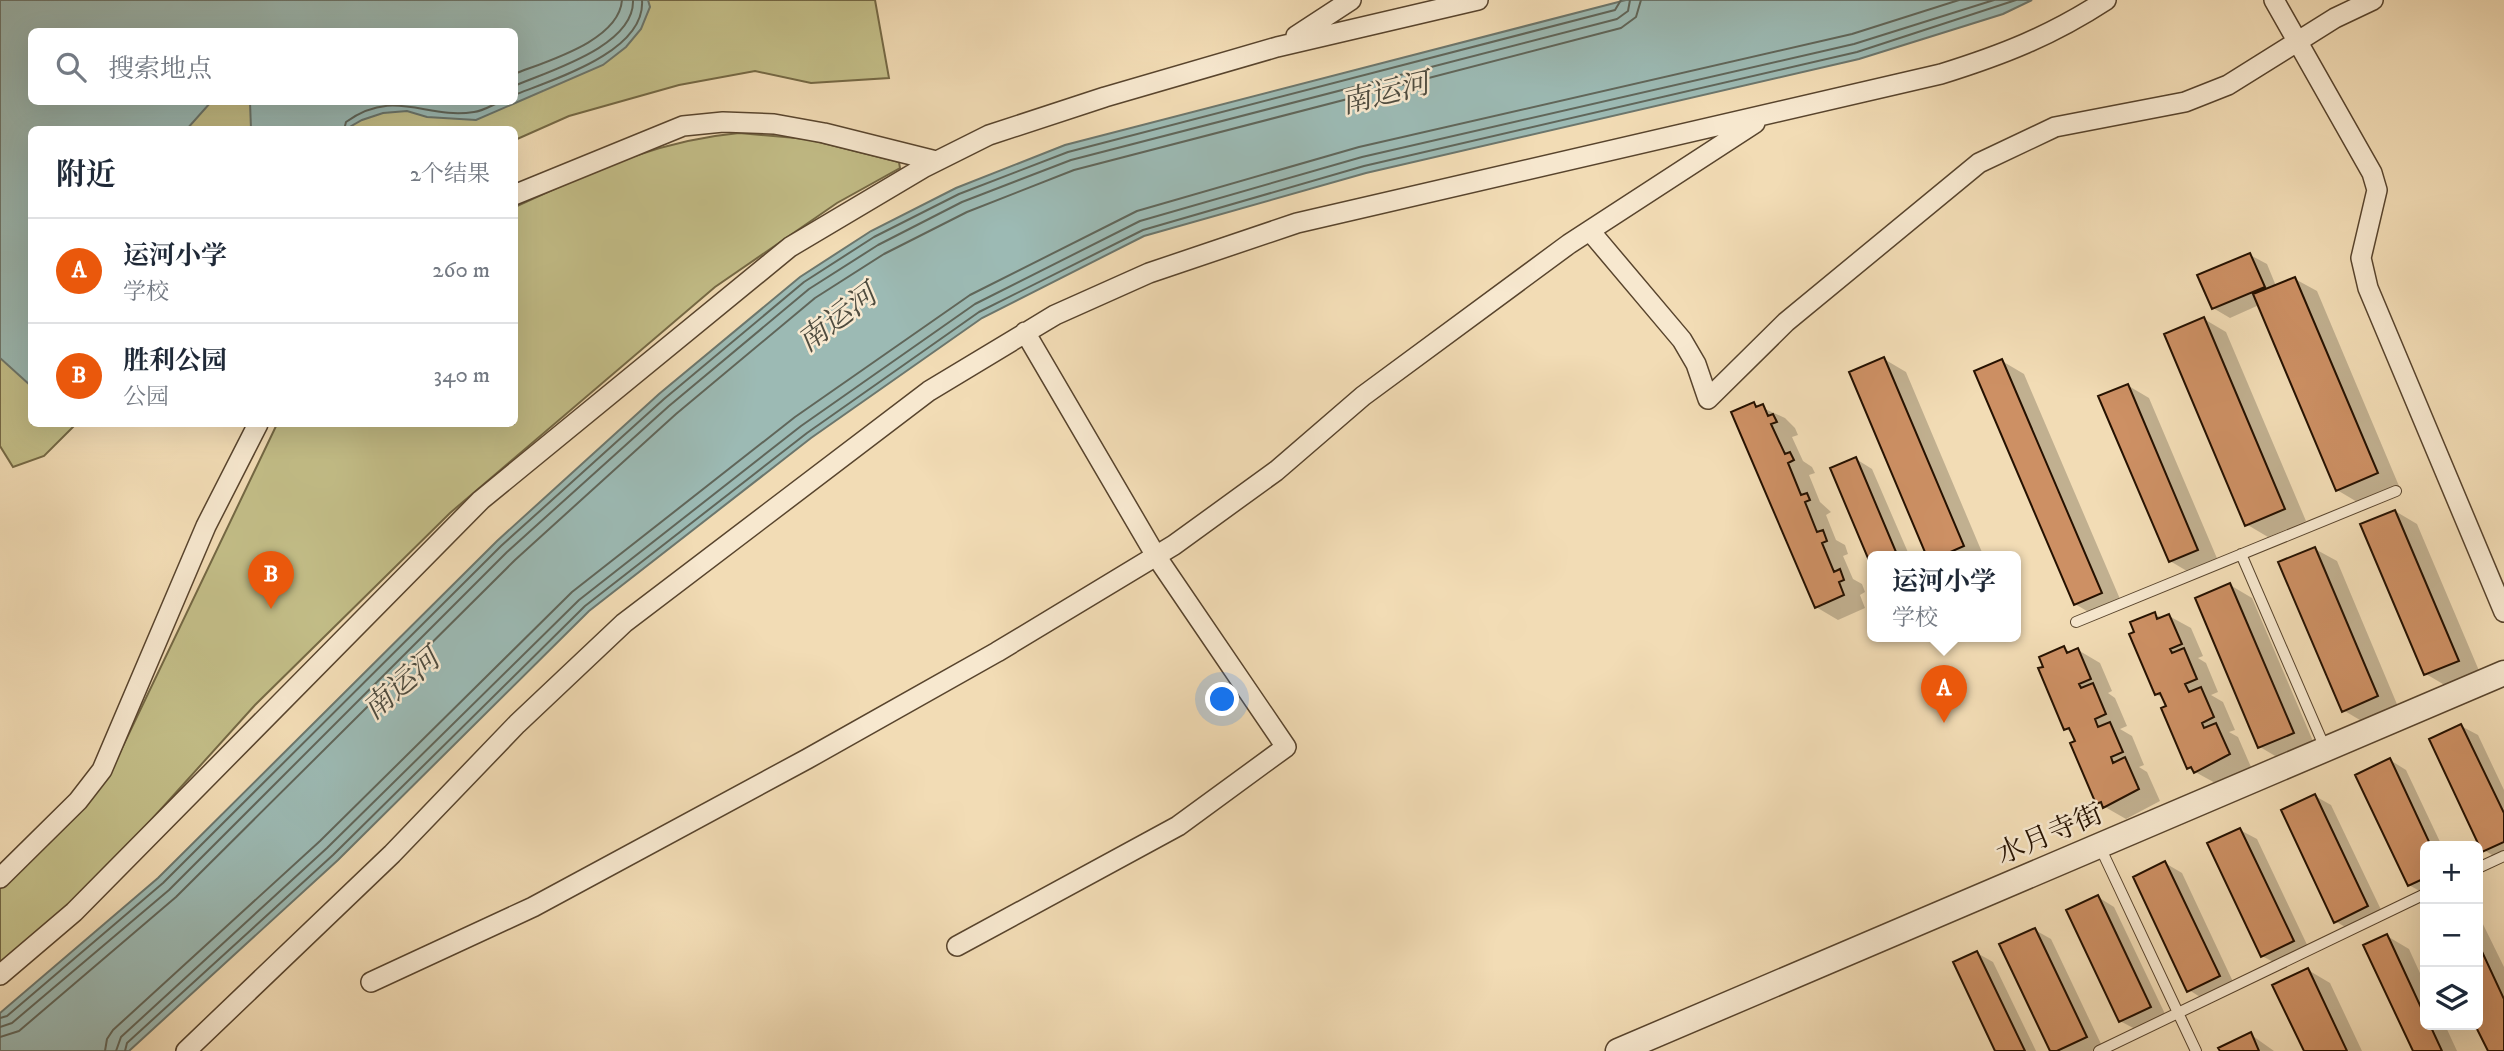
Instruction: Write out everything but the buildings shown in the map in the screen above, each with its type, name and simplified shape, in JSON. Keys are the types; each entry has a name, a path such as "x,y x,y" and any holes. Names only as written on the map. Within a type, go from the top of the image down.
{"street":[{"path":"1277,47 1350,0"},
{"path":"0,975 74,912 481,500 790,247 936,162 989,135 1105,97 1277,47 1478,0"},
{"path":"186,1051 393,853 517,724 624,623 929,391 1025,332 1149,273 1297,223 1941,74 2012,52 2065,27 2106,0"},
{"path":"2274,0 2372,173 2376,190 2361,258 2368,288 2504,612"},
{"path":"1590,230 1682,340 1696,364 1708,399 1786,322 1979,163 2055,127 2185,102 2228,85 2298,41 2373,0"},
{"path":"371,982 533,907 807,759 997,652 1156,556 1276,471 1363,396 1590,230 1767,115"},
{"path":"518,193 683,126 723,122 774,124 824,132 936,162"},
{"path":"957,946 1178,825 1286,747 1156,556 1025,332"},
{"path":"0,878 69,809 102,770 206,526 256,427"},
{"name":"水月寺街","path":"1618,1051 2504,673"}],"lane":[{"path":"2076,622 2396,491"},
{"path":"2241,554 2325,748"},
{"path":"2099,844 2196,1051"},
{"path":"2483,866 2504,856"},
{"path":"2099,1051 2420,896"}],"shaded area":[{"path":"0,0 875,0 889,78 811,83 755,71 679,85 569,116 518,139 518,126 28,126 28,427 73,427 44,456 13,467 0,446"},
{"path":"739,133 807,139 899,162 900,168 837,203 715,287 450,513 255,705 87,891 0,965 0,885 112,769 276,427 518,427 518,206 624,160 708,137"}],"water":[{"path":"0,0 648,0 650,7 641,29 626,47 603,65 518,102 518,28 28,28 28,105 208,105 190,126 28,126 28,383 0,358"},
{"name":"南运河","path":"1626,0 2032,0 2003,14 1859,59 1366,173 1144,236 982,318 811,438 589,611 338,860 129,1051 0,1051 0,1013 158,878 497,541 659,394 800,277 871,231 956,188 1065,145"},
{"path":"250,105 511,105 476,120 427,117 407,111 383,113 351,126 251,126"}],"place":[{"name":"胜利公园","path":"271,609"},
{"name":"运河小学","path":"1944,723"}]}
